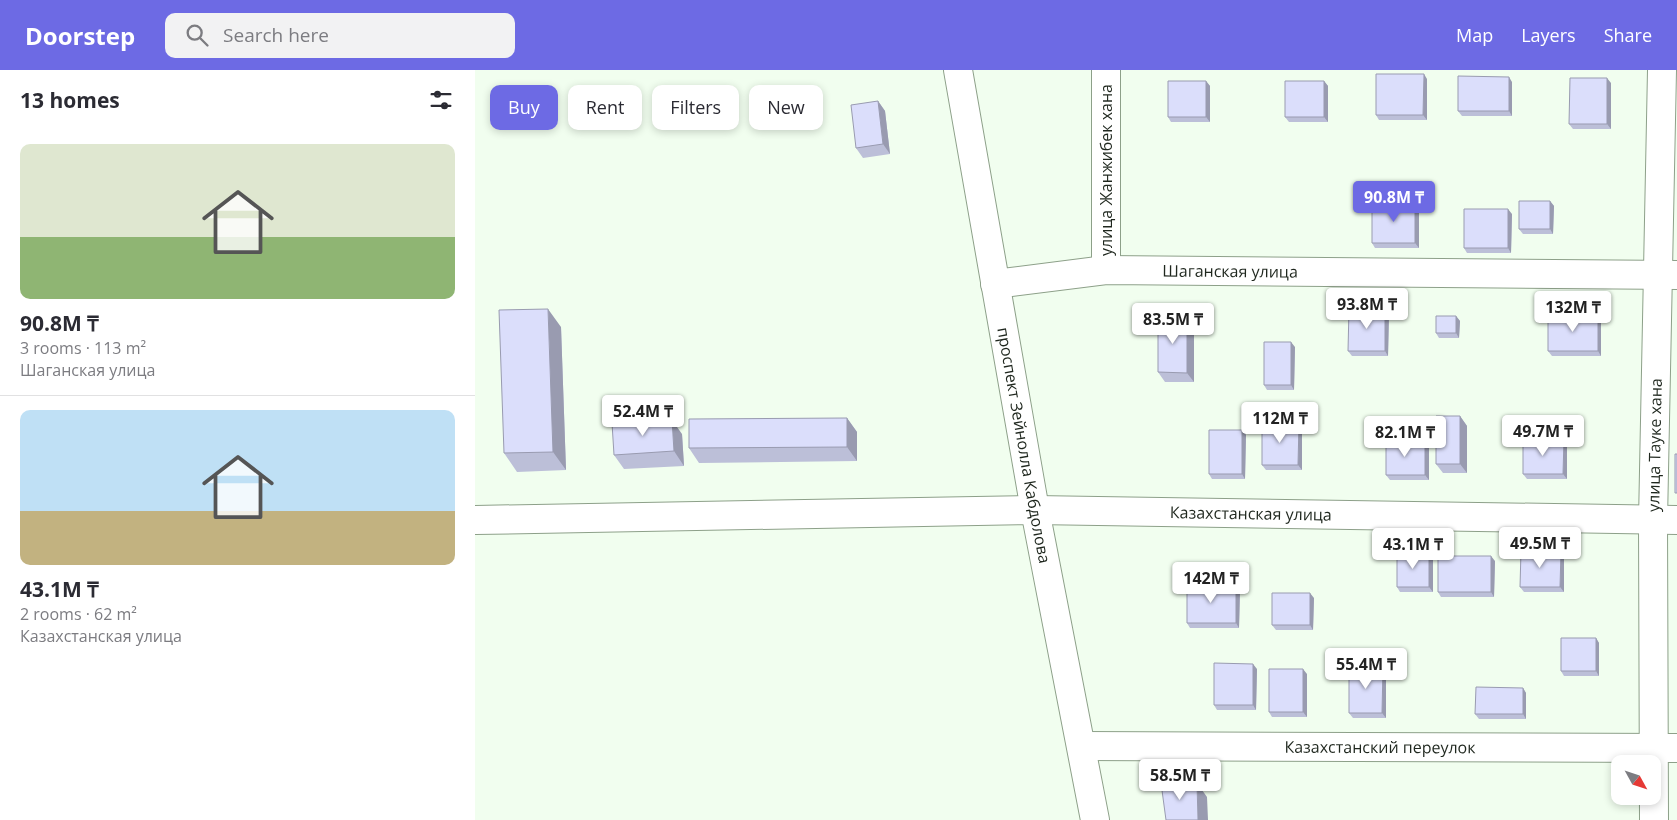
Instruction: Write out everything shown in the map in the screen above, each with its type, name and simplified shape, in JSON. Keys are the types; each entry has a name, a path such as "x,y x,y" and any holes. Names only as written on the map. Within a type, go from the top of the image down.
{"street":[{"name":"проспект Зейнолла Кабдолова","path":"958,70 1035,510 1095,820"},
{"name":"улица Жанжибек хана","path":"1106,70 1106,270"},
{"name":"улица Тауке хана","path":"1654,820 1666,747 1667,275 1662,70"},
{"name":"Шаганская улица","path":"995,284 1106,270 1667,275"},
{"name":"Казахстанская улица","path":"475,520 1035,510 1665,521"},
{"name":"Казахстанский переулок","path":"1082,746 1666,747"}],"building":[{"path":"1376,74 1424,74 1423,115 1376,115"},
{"path":"1458,76 1509,77 1509,111 1458,111"},
{"path":"1570,78 1607,78 1607,124 1569,124"},
{"path":"1168,81 1206,81 1206,117 1168,117"},
{"path":"1285,81 1324,81 1324,117 1285,117"},
{"path":"878,101 883,144 856,148 851,105"},
{"path":"1519,201 1550,201 1550,229 1519,229"},
{"path":"1372,203 1415,203 1415,243 1372,243"},
{"path":"1464,209 1508,209 1508,248 1464,248"},
{"path":"548,309 553,452 504,453 499,310"},
{"path":"1349,309 1385,309 1385,351 1348,351"},
{"path":"1548,315 1598,315 1598,351 1548,351"},
{"path":"1436,316 1456,316 1456,333 1436,333"},
{"path":"1158,317 1187,317 1187,373 1158,372"},
{"path":"1264,342 1291,342 1291,385 1264,385"},
{"path":"1436,416 1460,416 1460,464 1436,464"},
{"path":"847,418 847,447 689,448 689,419"},
{"path":"672,420 674,451 614,455 612,423"},
{"path":"1262,424 1299,424 1298,465 1262,465"},
{"path":"1209,430 1242,430 1242,474 1209,474"},
{"path":"1523,439 1564,440 1563,474 1523,474"},
{"path":"1386,440 1425,440 1425,475 1386,475"},
{"path":"1675,454 1677,454 1677,493 1675,493"},
{"path":"1521,551 1561,552 1560,587 1520,587"},
{"path":"1397,552 1429,552 1429,587 1397,587"},
{"path":"1438,556 1491,556 1491,592 1438,592"},
{"path":"1187,585 1236,585 1236,623 1187,623"},
{"path":"1272,593 1310,593 1310,625 1272,625"},
{"path":"1561,638 1596,638 1596,671 1561,671"},
{"path":"1214,663 1253,664 1253,705 1214,705"},
{"path":"1349,668 1383,668 1382,713 1349,713"},
{"path":"1269,669 1303,669 1303,712 1269,712"},
{"path":"1476,687 1523,688 1523,714 1475,714"},
{"path":"1161,783 1197,783 1198,820 1166,820"}]}
